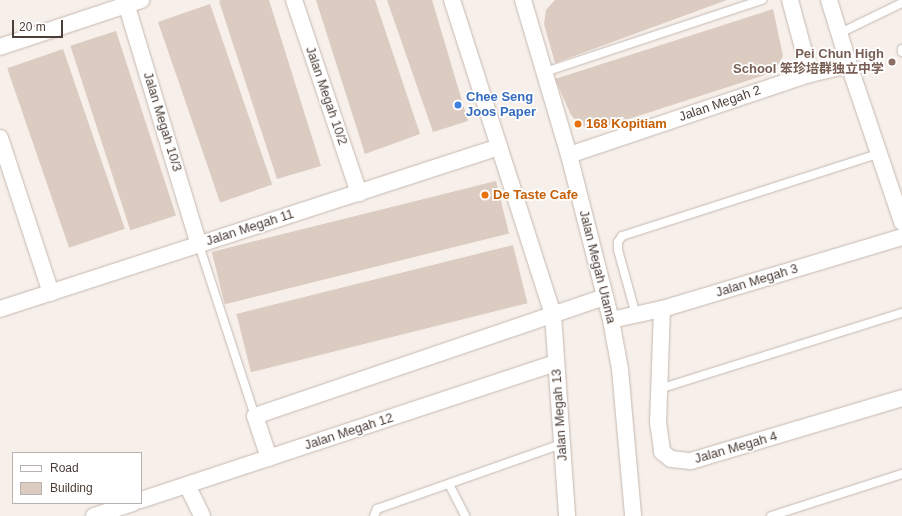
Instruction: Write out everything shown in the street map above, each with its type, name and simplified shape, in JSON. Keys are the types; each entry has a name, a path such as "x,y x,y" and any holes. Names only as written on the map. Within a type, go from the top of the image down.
{"street":[{"name":"Jalan Megah 10/2","path":"294,0 359,193"},
{"name":"Jalan Megah 13","path":"452,0 553,315 567,516"},
{"name":"Jalan Megah Utama","path":"523,0 569,155 611,320 620,369 633,516"},
{"path":"790,0 810,74"},
{"path":"830,0 849,65 880,153 902,222"},
{"path":"0,47 131,2"},
{"name":"Jalan Megah 10/3","path":"131,2 199,244"},
{"name":"Jalan Megah 2","path":"569,155 810,74 849,65"},
{"path":"0,138 51,293"},
{"name":"Jalan Megah 11","path":"0,309 500,147"},
{"name":"Jalan Megah 3","path":"611,320 662,309 902,237"},
{"path":"269,458 255,416 605,297"},
{"name":"Jalan Megah 4","path":"662,309 658,422 662,452 671,459 691,461 902,398"},
{"name":"Jalan Megah 12","path":"142,500 556,363"},
{"path":"187,485 202,516"},
{"path":"94,516 130,504"}],"lane":[{"path":"545,72 762,0"},
{"path":"840,33 902,3"},
{"path":"636,315 618,250 618,242 622,236 880,153"},
{"path":"199,244 255,416"},
{"path":"659,389 902,313"},
{"path":"374,516 377,509 562,444"},
{"path":"771,516 902,474"},
{"path":"448,484 464,516"}],"building":[{"path":"269,0 321,166 277,179 219,1"},
{"path":"316,0 375,0 420,134 365,154"},
{"path":"387,0 432,0 468,121 433,132"},
{"path":"555,0 727,0 555,63 544,24 546,10"},
{"path":"210,4 272,185 220,203 158,22"},
{"path":"773,9 783,56 777,67 762,76 604,127 591,129 580,125 571,115 555,79"},
{"path":"116,31 176,216 130,230 70,46"},
{"path":"63,49 125,229 69,248 7,68"},
{"path":"496,181 509,233 225,304 212,252"},
{"path":"513,245 528,303 251,372 236,314"}],"place":[{"name":"Pei Chun High School 笨珍培群独立中学","path":"892,62"},
{"name":"Chee Seng Joos Paper","path":"458,105"},
{"name":"168 Kopitiam","path":"578,124"},
{"name":"De Taste Cafe","path":"485,195"}]}
